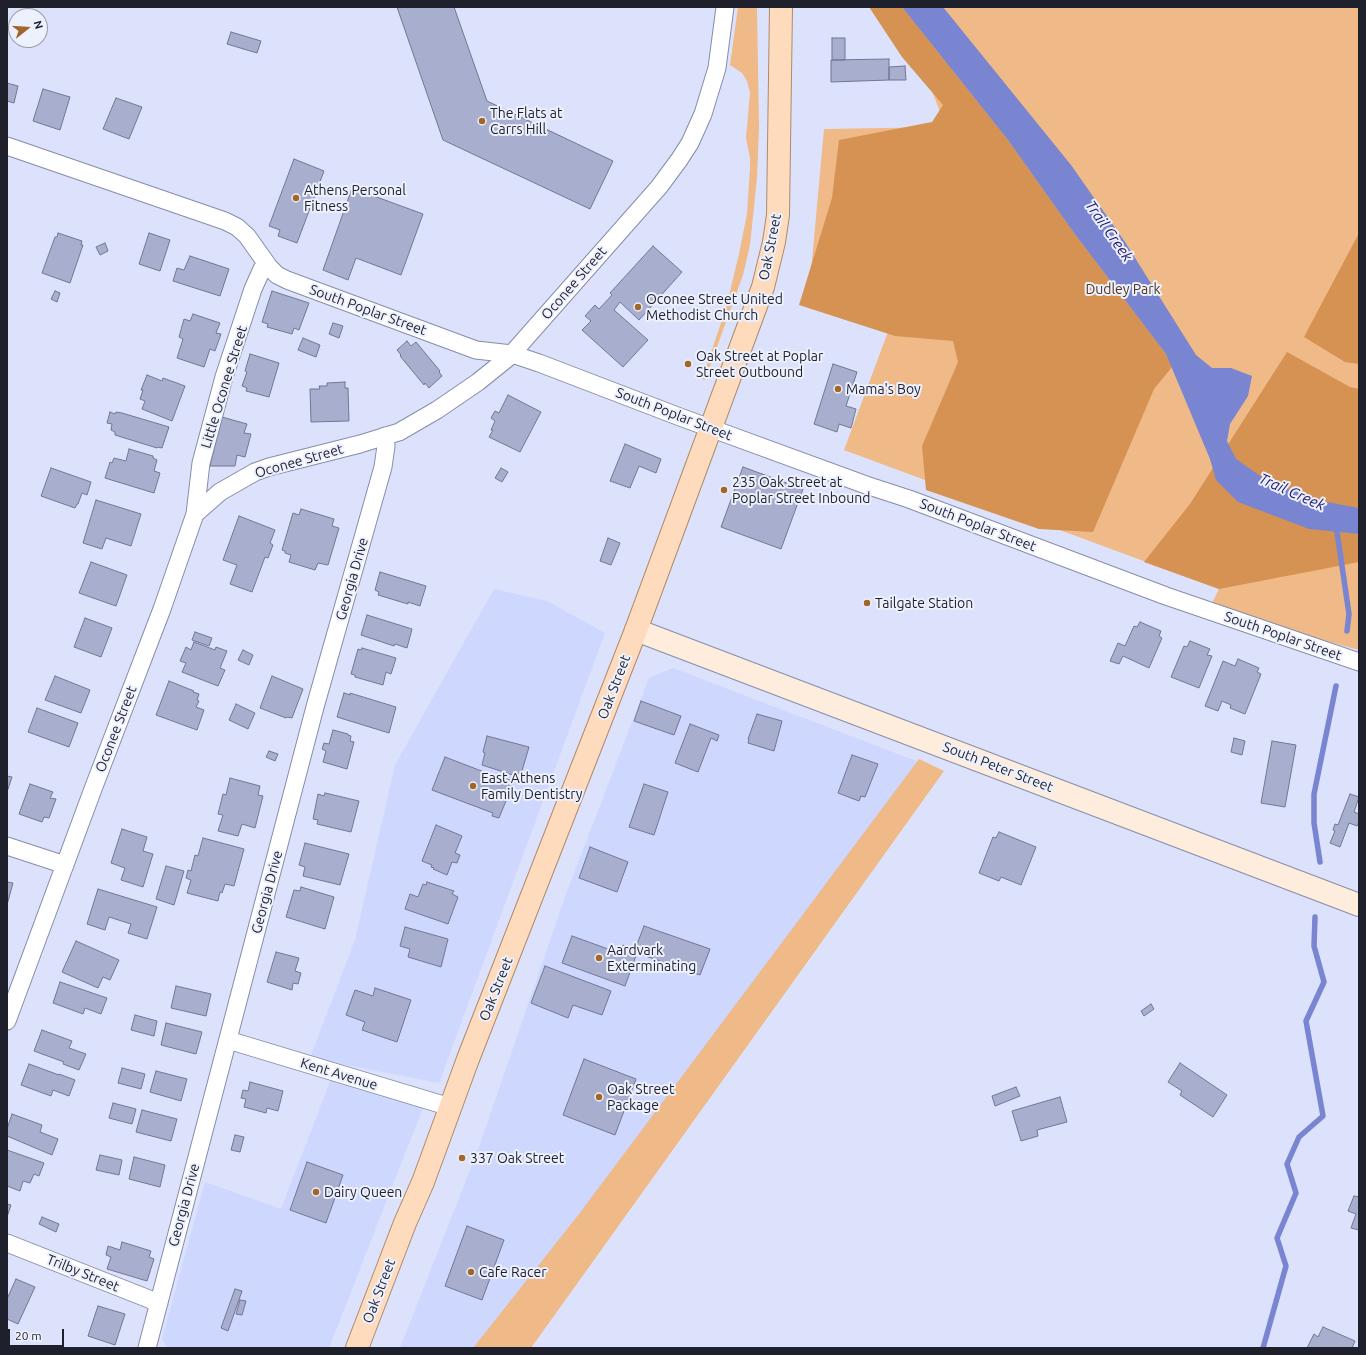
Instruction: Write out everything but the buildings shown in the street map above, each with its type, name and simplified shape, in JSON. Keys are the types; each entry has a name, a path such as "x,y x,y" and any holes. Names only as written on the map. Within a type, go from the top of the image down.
{"main road":[{"name":"Oak Street","path":"361,1347 402,1230 423,1182 450,1107 636,630 763,287 774,242 778,215 781,7"}],"street":[{"name":"Oconee Street","path":"7,1021 162,609 194,514 220,492 255,472 399,432 437,410 478,382 512,354 659,187 690,143 703,114 718,68 725,7"},
{"name":"South Poplar Street","path":"7,146 225,221 237,227 247,236 267,264 277,275 287,280 476,350 512,354 539,362 711,428 866,485 909,499 1166,596 1359,662"},
{"name":"Little Oconee Street","path":"194,514 202,463 224,377 253,289 262,269 267,264"},
{"name":"Georgia Drive","path":"147,1348 315,708 383,467 386,446 385,436"},
{"name":"South Peter Street","path":"636,630 1359,905"},
{"path":"7,846 65,865"},
{"name":"Kent Avenue","path":"228,1040 450,1107"},
{"name":"Trilby Street","path":"7,1242 159,1303"}],"shaded area":[{"path":"869,7 902,7 1008,140 1074,233 1166,354 1172,367 1154,389 1093,532 1039,529 926,490 922,446 958,362 953,341 895,336 799,305 832,198 839,140 932,122 943,105 902,57"},
{"path":"1359,233 1359,364 1345,362 1304,337"},
{"path":"1287,352 1350,387 1359,389 1359,562 1219,589 1144,562 1190,504"},
{"path":"494,589 547,601 605,633 439,1083 310,1058 355,940 395,765"},
{"path":"673,668 924,764 516,1348 400,1348 479,1147 566,894 649,678"},
{"path":"331,1079 423,1108 329,1348 167,1348 162,1339 205,1182 281,1209"}],"green space":[{"path":"738,7 757,7 759,128 757,178 750,245 743,275 705,380 702,379 726,308 747,214 750,158 746,138 750,93 747,81 742,73 730,65"},
{"name":"Dudley Park","path":"899,7 1359,7 1359,650 1298,633 1212,603 1219,589 844,450 889,329 808,304 824,129 946,127"},
{"path":"919,759 944,771 531,1348 473,1348 579,1214"}],"water":[{"name":"Trail Creek","path":"902,7 943,7 1071,165 1125,242 1196,355 1212,368 1231,368 1252,376 1248,396 1230,424 1227,441 1236,459 1266,480 1321,501 1359,508 1359,534 1309,529 1238,502 1216,480 1210,459 1166,354 1074,233 1008,140"}],"waterway":[{"path":"1336,525 1349,614 1347,631"},
{"path":"1320,862 1314,823 1314,794 1336,686"},
{"path":"1263,1348 1286,1266 1277,1238 1296,1193 1287,1164 1299,1137 1323,1116 1306,1021 1324,982 1314,946 1315,917"}],"place":[{"name":"The Flats at Carrs Hill","path":"482,121"},
{"name":"Athens Personal Fitness","path":"296,198"},
{"name":"Oconee Street United Methodist Church","path":"638,307"},
{"name":"Oak Street at Poplar Street Outbound","path":"688,364"},
{"name":"Mama's Boy","path":"838,389"},
{"name":"235 Oak Street at Poplar Street Inbound","path":"724,490"},
{"name":"Tailgate Station","path":"867,603"},
{"name":"East Athens Family Dentistry","path":"473,786"},
{"name":"Aardvark Exterminating","path":"599,958"},
{"name":"Oak Street Package","path":"599,1097"},
{"name":"337 Oak Street","path":"462,1158"},
{"name":"Dairy Queen","path":"316,1192"},
{"name":"Cafe Racer","path":"471,1272"}]}
